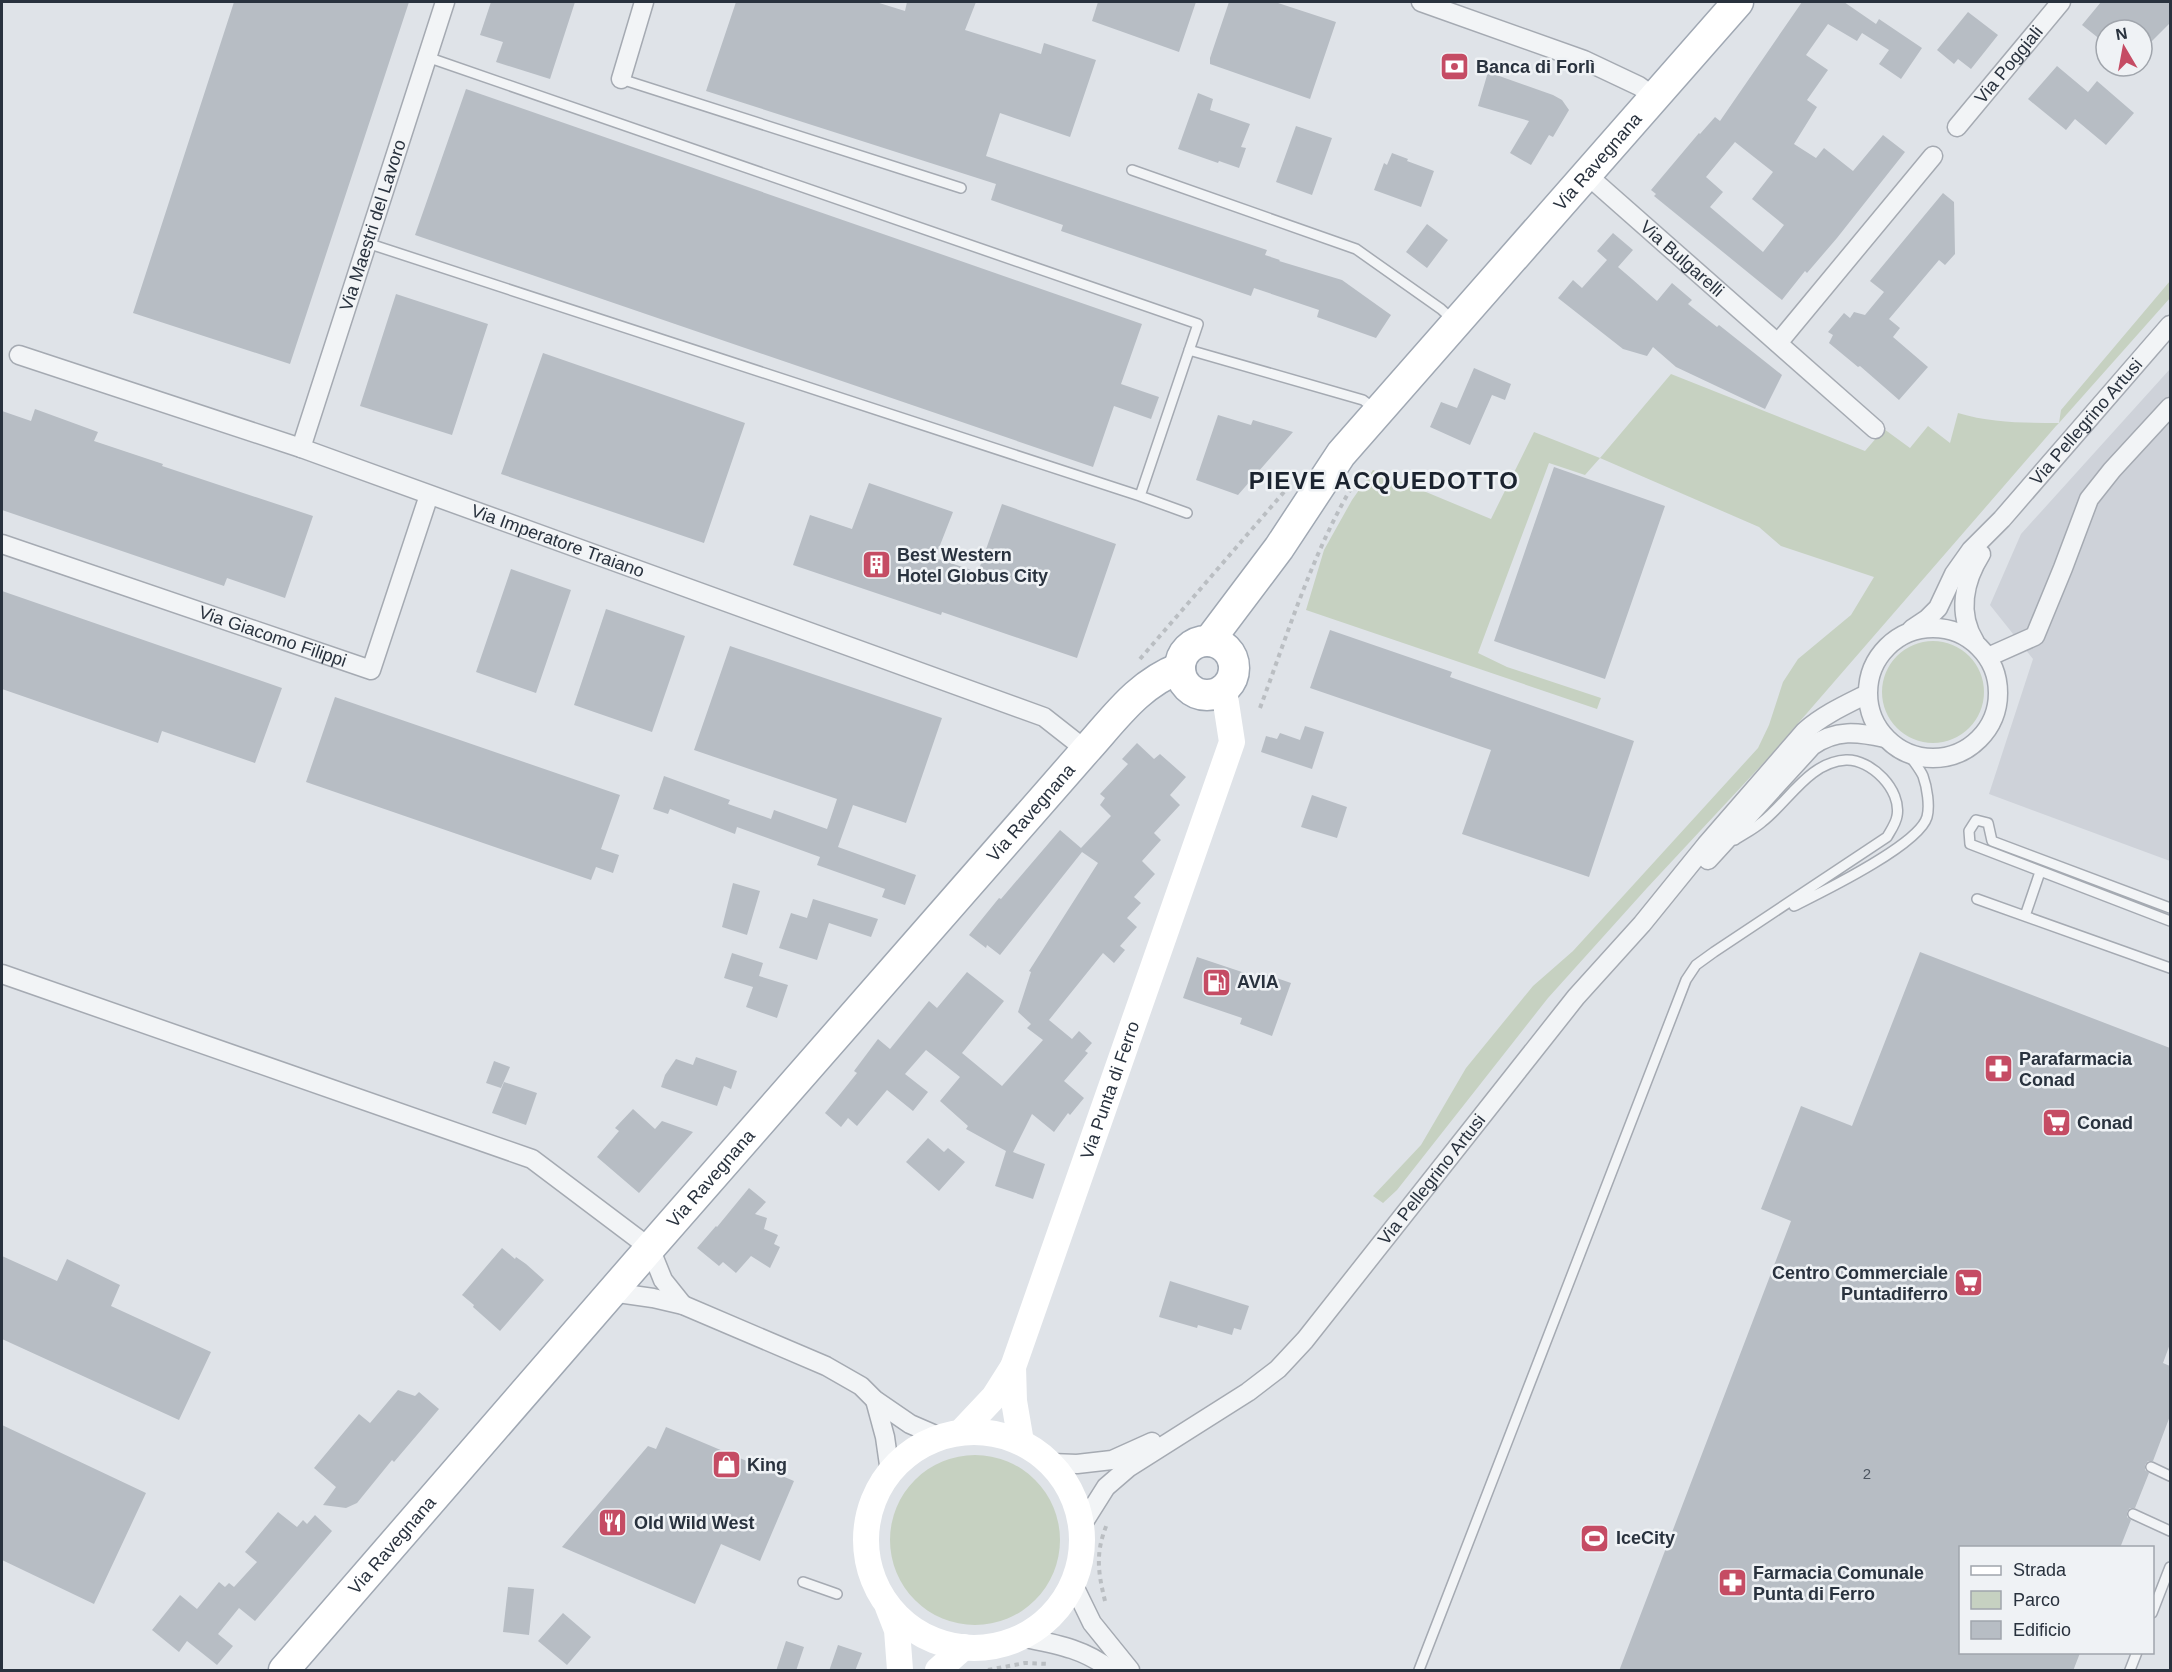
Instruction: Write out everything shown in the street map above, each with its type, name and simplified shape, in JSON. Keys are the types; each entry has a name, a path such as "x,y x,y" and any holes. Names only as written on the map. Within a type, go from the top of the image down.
{"main road":[{"name":"Via Ravegnana","path":"1219,645 1341,454 1738,2"},
{"path":"1200,641 1219,645 1233,657 1234,675 1216,693 1193,692 1181,674 1181,659 1192,645 1200,641"},
{"name":"Via Ravegnana","path":"284,1671 611,1292 1086,750 1141,689 1166,673 1181,674"}],"street":[{"name":"Via Maestri del Lavoro","path":"301,448 445,2"},
{"path":"621,79 644,2"},
{"name":"Via Poggiali","path":"1958,127 2061,2"},
{"path":"1432,3 1584,60 1639,86 1654,97"},
{"path":"1778,343 1934,156"},
{"name":"Via Bulgarelli","path":"1586,174 1875,429"},
{"name":"Via Pellegrino Artusi","path":"2002,519 2170,325"},
{"name":"Via Imperatore Traiano","path":"19,355 301,448 1044,717 1086,750"},
{"path":"1988,657 2035,636 2089,499 2112,470 2170,407"},
{"name":"Via Giacomo Filippi","path":"2,544 371,670 429,495"},
{"path":"2002,519 1970,573 1965,594 1964,612 1967,630 1988,657 1999,688 1998,702 1989,727 1981,738 1965,750 1946,757 1927,758 1908,753 1885,738 1870,710 1867,694 1874,664 1894,640 1928,619 1938,608 1954,574 1971,549 2002,519"},
{"path":"1908,632 1925,628 1943,628 1960,633 1975,642"},
{"name":"Via Punta di Ferro","path":"1021,1442 1014,1401 1013,1367 1232,742 1216,693"},
{"path":"1642,924 1804,731 1841,707 1867,694"},
{"path":"1642,924 1716,853 1812,746 1822,738 1845,732 1885,738"},
{"name":"Via Pellegrino Artusi","path":"1206,1418 1278,1369 1305,1340 1576,998 1642,924"},
{"path":"2,974 532,1159 650,1248 663,1280 683,1305"},
{"path":"611,1292 683,1305 826,1366 861,1386 875,1400 910,1424 951,1435 993,1433 1021,1442 1036,1450 1064,1478 1073,1494 1082,1525 1083,1549 1080,1566 1064,1600 1039,1627 1021,1637 991,1647 964,1647 938,1642 914,1630 887,1604"},
{"path":"900,1671 897,1630 874,1580 867,1556 866,1536 873,1502 879,1488 902,1459 919,1447 951,1435 994,1397 1013,1367"},
{"path":"875,1400 885,1437 890,1472"},
{"path":"1051,1463 1077,1464 1112,1460 1206,1418"},
{"path":"1082,1525 1106,1487 1128,1468 1206,1418"},
{"path":"1073,1584 1092,1623 1130,1671"},
{"path":"1021,1637 1071,1647 1099,1661 1111,1671"},
{"path":"938,1671 964,1647"}],"lane":[{"path":"427,57 1198,324 1140,496"},
{"path":"621,79 961,188"},
{"path":"1132,170 1356,249 1442,309 1457,323"},
{"path":"367,243 1187,513"},
{"path":"1189,350 1363,400 1379,411"},
{"path":"1747,931 1860,871 1917,833 1926,819 1928,806 1923,776 1908,753"},
{"path":"1419,1671 1686,980 1696,965 1887,837 1898,814 1897,804 1892,791 1873,768 1859,762 1845,760 1818,768 1763,822 1716,853"},
{"path":"2170,908 1992,841 1988,823 1976,820 1969,831 1970,844 2170,921"},
{"path":"2025,916 2040,872"},
{"path":"1977,899 2170,968"},
{"path":"2151,1467 2170,1476"},
{"path":"2133,1514 2170,1531"},
{"path":"2154,1608 2170,1567"},
{"path":"803,1582 837,1594"},
{"path":"2130,1671 2137,1654"}],"path":[{"path":"1260,708 1317,557 1335,516 1354,483"}],"shaded area":[{"path":"2170,369 2170,861 1989,794 2033,659 1990,605 2021,534"}],"green space":[{"path":"2170,281 2170,298 2059,423 2061,410"},
{"path":"1671,374 1865,451 1884,429 1910,448 1928,426 1950,443 1958,413 1995,421 2059,423 1769,757 1548,998 1397,1190 1383,1203 1373,1196 1421,1145 1466,1068 1533,986 1573,951 1758,748 1769,725 1783,682 1798,659 1851,615 1874,577 1781,546 1759,527 1600,458"},
{"path":"1534,432 1600,458 1585,475 1549,463 1478,653 1507,667 1601,698 1597,709 1306,610 1324,550 1352,500 1373,470 1491,519"},
{"path":"1933,641 1953,645 1969,656 1980,672 1984,692 1980,712 1969,728 1953,739 1933,743 1913,739 1897,728 1886,712 1882,692 1886,672 1897,656 1913,645"},
{"path":"975,1455 992,1456 1008,1461 1035,1480 1054,1507 1059,1523 1059,1557 1054,1573 1035,1600 1008,1619 992,1624 975,1625 958,1624 942,1619 915,1600 896,1573 891,1557 890,1540 891,1523 896,1507 915,1480 942,1461 958,1456"}],"building":[{"path":"234,2 409,2 290,364 133,313"},
{"path":"491,2 575,2 550,79 496,62 503,42 480,35"},
{"path":"736,2 876,2 905,11 907,2 976,2 965,30 1041,54 1044,43 1096,60 1070,137 1000,113 986,156 1267,250 1265,255 1279,261 1342,280 1391,315 1376,338 1317,317 1319,310 1254,288 1251,296 1061,231 1063,225 991,200 996,184 706,91"},
{"path":"1098,2 1196,2 1179,52 1092,21"},
{"path":"1229,2 1275,2 1336,22 1310,99 1210,64"},
{"path":"1802,2 1844,2 1876,24 1879,19 1922,48 1901,79 1879,64 1889,50 1862,33 1857,41 1828,24 1806,55 1828,70 1807,100 1817,107 1794,144 1816,158 1824,148 1853,171 1883,135 1905,152 1837,238 1807,273 1805,271 1782,300 1654,196 1656,194 1651,190 1715,117 1720,121","holes":["1735,142 1773,172 1752,199 1784,225 1763,252 1710,207 1723,192 1706,177"]},
{"path":"2101,2 2170,2 2170,23 2154,39 2154,18 2094,18 2094,34 2082,25"},
{"path":"1968,12 1998,35 1971,69 1958,59 1954,64 1937,50"},
{"path":"2057,66 2088,92 2097,81 2134,113 2106,145 2075,119 2066,130 2028,99"},
{"path":"1488,72 1553,95 1562,100 1569,110 1553,137 1549,135 1531,165 1510,153 1529,121 1478,106"},
{"path":"466,89 1142,324 1121,384 1159,397 1151,419 1114,406 1093,467 415,235"},
{"path":"1198,93 1213,99 1210,110 1250,124 1241,147 1246,148 1239,168 1178,149"},
{"path":"1296,126 1332,138 1312,195 1276,182"},
{"path":"1392,153 1434,171 1421,207 1374,190 1384,163 1387,165"},
{"path":"1943,193 1954,202 1955,254 1945,265 1939,260 1889,319 1900,328 1893,337 1928,367 1899,400 1829,343 1833,335 1828,332 1844,313 1850,318 1854,312 1865,315 1884,292 1870,281"},
{"path":"1427,224 1448,240 1427,268 1406,252"},
{"path":"1613,233 1633,250 1618,267 1657,301 1672,283 1692,300 1688,304 1717,327 1719,325 1782,375 1765,409 1676,367 1653,347 1647,356 1623,349 1558,298 1573,280 1582,288 1607,260 1597,251"},
{"path":"396,294 488,324 452,435 360,406"},
{"path":"543,353 745,423 704,543 501,474"},
{"path":"1474,368 1511,384 1505,400 1492,395 1470,445 1430,427 1441,402 1457,408"},
{"path":"35,409 98,432 94,441 313,516 285,598 227,578 224,586 2,510 2,411 31,421"},
{"path":"1218,415 1251,425 1253,420 1293,432 1238,495 1196,480"},
{"path":"1554,467 1665,506 1605,679 1494,641"},
{"path":"869,483 953,512 935,558 978,572 1002,504 1116,544 1077,658 793,565 810,515 852,529"},
{"path":"511,569 571,590 536,693 476,672"},
{"path":"2,591 282,688 255,763 162,731 158,743 2,689"},
{"path":"606,609 685,636 652,732 574,705"},
{"path":"1330,630 1452,672 1450,677 1634,741 1589,877 1462,834 1491,750 1310,688"},
{"path":"730,646 942,718 906,823 853,805 838,847 916,875 905,905 882,897 885,889 817,865 820,857 737,827 735,834 670,809 668,814 653,809 664,776 730,800 728,804 771,819 774,810 827,829 837,799 694,750"},
{"path":"335,697 620,795 601,849 619,855 613,873 596,867 591,880 306,782"},
{"path":"1305,726 1324,732 1312,769 1261,752 1266,736 1277,739 1280,733 1300,740"},
{"path":"1137,743 1154,759 1160,754 1186,777 1170,795 1180,805 1154,833 1161,840 1142,861 1155,874 1134,897 1141,903 1127,918 1137,927 1120,946 1125,950 1114,963 1103,953 1049,1020 1072,1039 1079,1031 1092,1043 1085,1051 1088,1053 1064,1081 1084,1098 1070,1115 1068,1113 1054,1132 1032,1114 1013,1152 1045,1164 1033,1199 995,1186 1006,1151 966,1129 968,1126 940,1101 960,1077 926,1050 905,1074 928,1092 913,1111 887,1090 857,1126 848,1118 841,1127 825,1113 857,1073 854,1071 878,1039 890,1049 929,1001 937,1008 967,972 1004,1001 962,1053 1002,1086 1043,1040 1027,1028 1031,1024 1018,1012 1031,972 1029,971 1098,863 1082,852 1000,955 969,935 1060,830 1081,848 1111,816 1100,805 1105,798 1100,794 1128,764 1122,759"},
{"path":"1312,795 1347,807 1337,838 1301,827"},
{"path":"733,883 760,891 747,935 722,927"},
{"path":"813,899 878,919 871,937 829,923 817,960 779,948 791,913 807,918"},
{"name":"Centro Commerciale Puntadiferro","path":"1920,952 2170,1048 2170,1344 2163,1363 2170,1366 2170,1416 2153,1461 2148,1461 2145,1465 2145,1470 2149,1473 2135,1508 2130,1508 2127,1512 2127,1517 2131,1520 2121,1546 1959,1546 1959,1654 2080,1654 2073,1671 1619,1671 1791,1221 1761,1209 1801,1106 1852,1126"},
{"path":"732,953 763,963 759,976 788,985 777,1018 746,1007 753,987 724,978"},
{"path":"1197,957 1257,977 1259,972 1291,983 1272,1036 1240,1024 1242,1018 1183,998"},
{"path":"696,1057 737,1071 731,1089 724,1086 717,1106 661,1087 665,1075 676,1059 693,1065"},
{"path":"494,1061 510,1067 501,1088 486,1083"},
{"path":"504,1082 537,1093 526,1125 492,1113"},
{"path":"633,1109 655,1129 662,1121 693,1132 639,1193 597,1157 619,1131 615,1128"},
{"path":"928,1138 944,1152 948,1148 965,1162 939,1191 906,1162"},
{"path":"749,1188 766,1202 755,1214 767,1218 764,1229 778,1235 774,1244 780,1247 770,1268 751,1256 736,1273 723,1262 719,1266 697,1248"},
{"path":"502,1248 515,1259 516,1257 526,1264 544,1280 500,1331 462,1295"},
{"path":"2,1256 57,1281 67,1259 120,1285 111,1306 211,1352 179,1420 2,1339"},
{"path":"1170,1281 1249,1306 1241,1330 1234,1328 1232,1335 1159,1317"},
{"path":"398,1390 415,1396 419,1392 439,1409 394,1462 392,1460 357,1503 346,1508 323,1505 336,1487 314,1468 359,1414 370,1423"},
{"path":"2,1425 146,1493 94,1604 2,1560"},
{"path":"666,1427 794,1481 760,1561 721,1544 695,1604 562,1547 648,1446 656,1449"},
{"path":"278,1512 297,1527 303,1520 307,1524 315,1515 332,1531 255,1621 239,1608 218,1634 233,1646 217,1665 187,1641 179,1652 152,1630 180,1595 197,1609 219,1582 225,1587 229,1583 234,1587 257,1562 245,1552"},
{"path":"508,1587 534,1589 529,1635 503,1632"},
{"path":"563,1613 591,1637 567,1665 538,1641"},
{"path":"786,1641 804,1647 796,1671 776,1671"},
{"path":"838,1645 862,1653 855,1671 829,1671"}],"place":[{"name":"Banca di Forlì","path":"1455,67"},
{"name":"Best Western Hotel Globus City","path":"876,565"},
{"name":"AVIA","path":"1216,982"},
{"name":"Parafarmacia Conad","path":"1998,1069"},
{"name":"Conad","path":"2056,1123"},
{"name":"Centro Commerciale Puntadiferro","path":"1969,1283"},
{"name":"King","path":"726,1465"},
{"name":"Old Wild West","path":"613,1523"},
{"name":"IceCity","path":"1595,1538"},
{"name":"Farmacia Comunale Punta di Ferro","path":"1732,1583"}],"district":[{"name":"PIEVE ACQUEDOTTO","path":"1384,480"}]}
